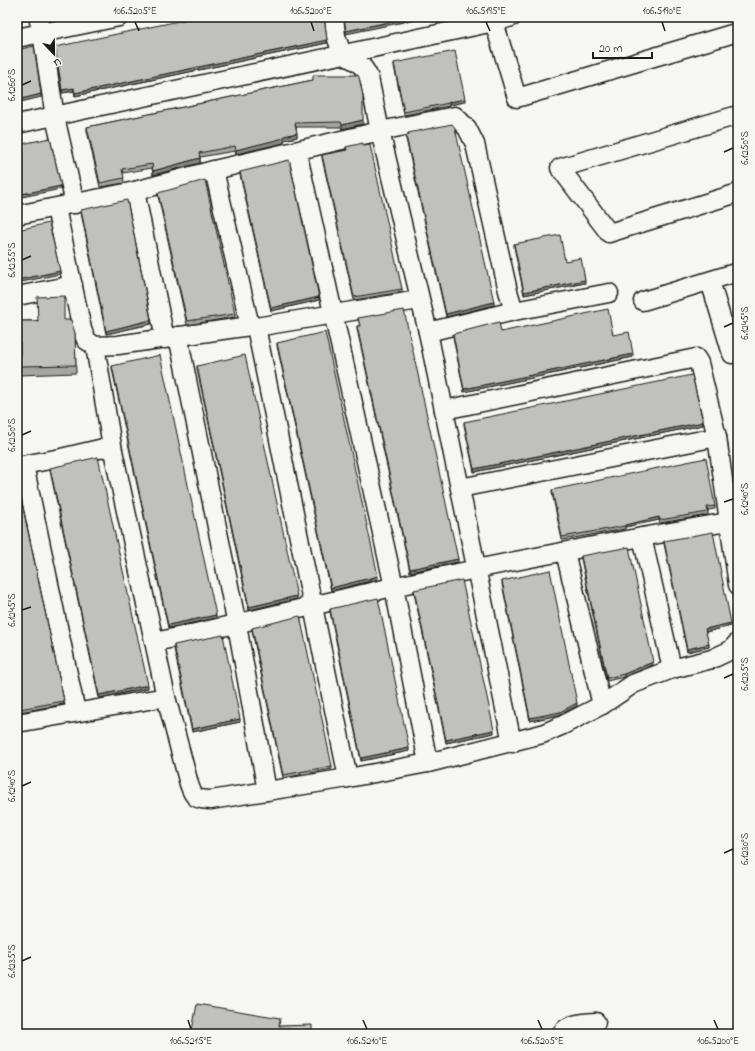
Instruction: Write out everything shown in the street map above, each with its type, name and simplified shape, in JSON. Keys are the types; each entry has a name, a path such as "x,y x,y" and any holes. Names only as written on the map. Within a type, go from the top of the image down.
{"street":[{"path":"17,38 40,25 119,17"},
{"path":"334,17 336,36 342,54 360,64 366,71 369,78 419,300 428,332 512,743"},
{"path":"17,124 512,17"},
{"path":"494,22 517,98 738,32"},
{"path":"40,25 55,117 75,204"},
{"path":"738,115 560,168 609,232 738,194"},
{"path":"17,215 136,191 214,170 380,131 455,116 467,128 475,144 508,291 514,311"},
{"path":"297,151 394,587 428,763"},
{"path":"214,170 253,326 348,778"},
{"path":"136,191 172,338 237,625 266,791"},
{"path":"56,208 82,329 86,340 95,346 118,345 172,338 333,315 419,300"},
{"path":"643,301 738,272"},
{"path":"710,280 732,354 738,352"},
{"path":"17,296 73,285"},
{"path":"428,332 514,311 609,293"},
{"path":"95,346 112,446 166,697 192,795 197,798 211,800 348,778 428,763 512,743 563,726 602,705 633,684 672,669 712,659 731,650 738,642"},
{"path":"444,410 694,358 697,359 716,437 738,585"},
{"path":"460,488 716,437"},
{"path":"76,712 21,466 112,446"},
{"path":"155,642 237,625 394,587 477,569 728,522"},
{"path":"642,537 672,669"},
{"path":"565,552 602,705"},
{"path":"17,723 166,697"},
{"path":"561,1034 564,1029 569,1026 596,1022"}],"building":[{"path":"198,17 324,17 327,40 75,93 74,88 62,90 55,47"},
{"path":"344,17 413,17 346,31"},
{"path":"34,46 41,94 17,100 17,50"},
{"path":"455,51 465,99 404,112 394,63"},
{"path":"313,75 358,75 363,96 363,120 342,125 341,122 295,123 297,133 284,136 284,138 236,150 235,146 199,153 200,158 153,171 152,164 122,169 124,178 100,183 87,127 313,80"},
{"path":"452,124 455,128 494,302 446,314 406,136 409,135 408,133"},
{"path":"50,138 61,186 17,195 17,145"},
{"path":"363,143 363,146 370,145 402,289 354,297 322,155 347,150 346,147"},
{"path":"289,160 319,297 271,308 240,172"},
{"path":"205,180 235,314 187,321 158,193"},
{"path":"127,200 151,320 106,331 81,210"},
{"path":"49,223 60,271 17,280 17,230"},
{"path":"560,235 565,261 581,258 585,280 524,292 514,244"},
{"path":"64,296 64,320 71,320 75,333 76,365 20,366 20,321 38,321 37,297"},
{"path":"608,309 613,335 629,332 633,354 464,389 453,334 499,322 501,332"},
{"path":"404,310 458,559 410,569 357,326 360,326 358,318"},
{"path":"325,332 378,576 331,588 277,343"},
{"path":"160,355 216,615 168,625 112,366"},
{"path":"245,355 297,596 249,607 197,366"},
{"path":"692,375 703,422 474,469 464,422"},
{"path":"98,457 148,685 99,695 50,468"},
{"path":"706,458 715,506 707,507 708,512 660,520 659,517 625,526 562,537 552,490"},
{"path":"17,480 64,701 20,709 17,697"},
{"path":"713,532 731,623 705,629 709,644 687,649 664,541"},
{"path":"629,547 653,662 624,674 607,678 581,556"},
{"path":"550,570 577,703 560,712 530,718 502,581"},
{"path":"462,580 494,730 446,740 414,590"},
{"path":"378,598 409,748 361,758 330,609"},
{"path":"300,616 332,766 283,775 252,628"},
{"path":"223,635 240,719 192,729 174,645"},
{"path":"197,1004 280,1018 279,1026 312,1025 312,1034 215,1034 192,1030"}]}
